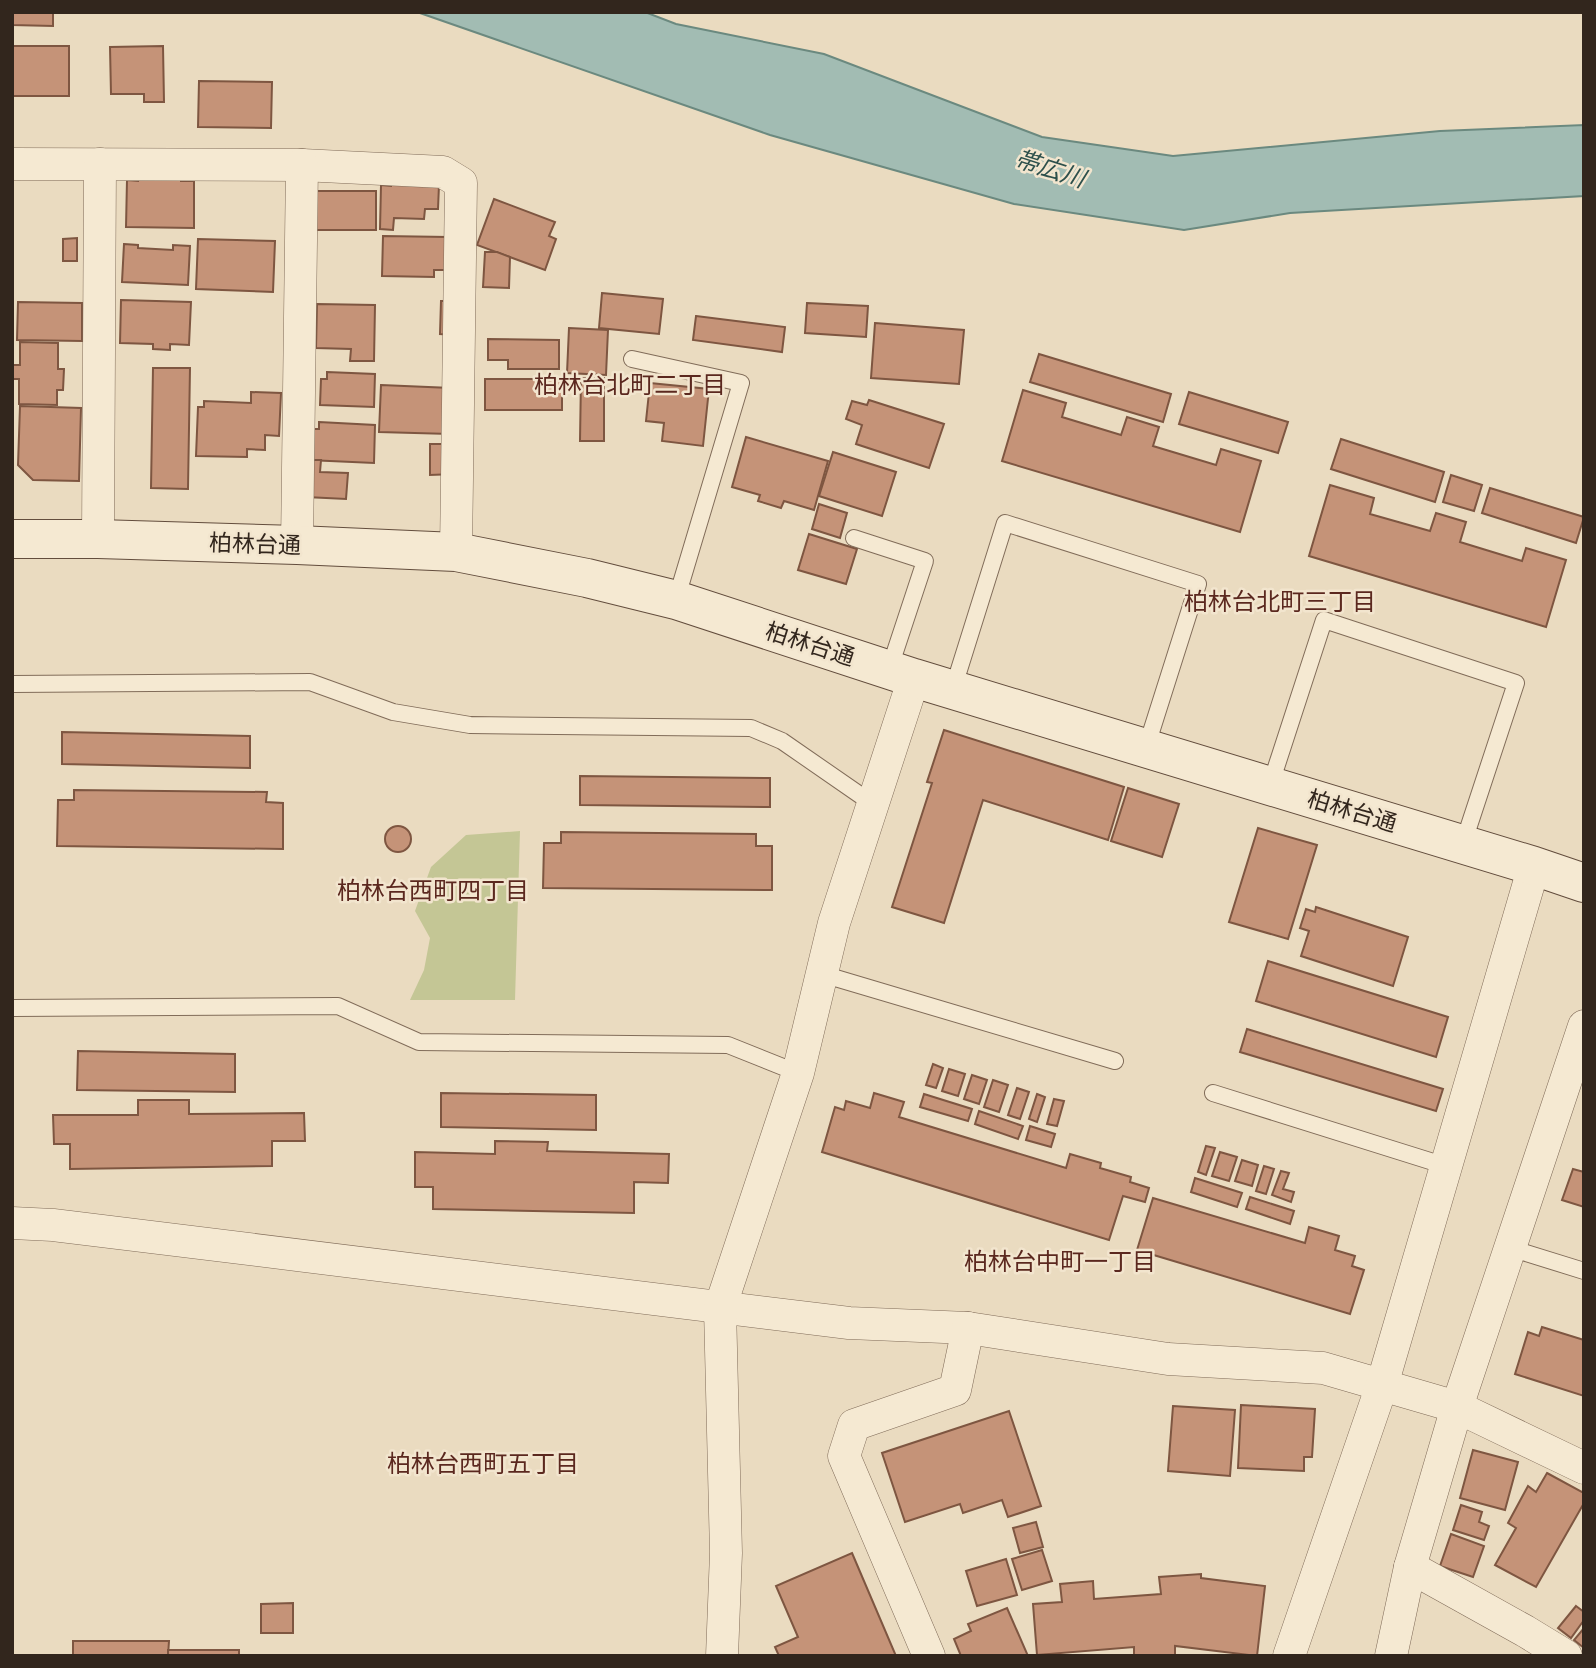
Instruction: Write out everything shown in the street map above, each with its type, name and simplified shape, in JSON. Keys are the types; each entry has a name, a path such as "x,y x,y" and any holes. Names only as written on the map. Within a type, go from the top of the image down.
{"street":[{"path":"12,164 302,164 443,172 461,183 456,552"},
{"path":"98,539 100,164"},
{"path":"298,545 302,164"},
{"name":"柏林台通","path":"12,539 98,539 456,552 587,578 676,600 902,674 1584,883"},
{"path":"722,1656 726,1553 720,1308 798,1073 834,923 873,804 902,674"},
{"path":"1289,1656 1382,1385 1534,866"},
{"path":"1391,1656 1409,1567 1457,1407 1510,1248 1576,1078 1583,1030"},
{"path":"12,1223 53,1225 849,1323 968,1328 1168,1359 1324,1368 1457,1407 1584,1468"},
{"path":"929,1656 844,1456 854,1425 955,1390 968,1328"},
{"path":"1409,1567 1525,1630 1566,1656"}],"lane":[{"path":"632,359 741,383 676,600"},
{"path":"953,689 1005,523 1198,583 1146,748"},
{"path":"854,538 925,561 902,674"},
{"path":"1270,786 1324,621 1516,683 1463,844"},
{"path":"12,684 310,682 393,712 470,725 751,728 782,741 873,804"},
{"path":"822,974 1115,1061"},
{"path":"12,1008 338,1006 419,1042 728,1045 798,1073"},
{"path":"1213,1093 1446,1166"},
{"path":"1510,1248 1584,1271"}],"green space":[{"path":"520,831 515,1000 410,1000 424,970 430,938 415,911 431,867 466,835"}],"water":[{"name":"帯広川","path":"417,12 645,12 676,24 824,54 1042,137 1173,156 1440,131 1584,125 1584,196 1290,213 1184,230 1014,204 770,135"}],"building":[{"path":"12,12 53,12 53,26 12,25"},
{"path":"12,46 69,46 69,96 12,96"},
{"path":"163,46 164,102 144,102 144,94 111,94 110,47"},
{"path":"199,81 272,82 271,128 198,127"},
{"path":"138,173 181,174 181,181 194,181 194,228 126,227 127,180 138,181"},
{"path":"391,179 439,185 438,209 425,209 424,219 394,218 393,230 380,229 381,185 391,186"},
{"path":"315,191 376,191 376,230 314,230"},
{"path":"494,199 555,222 549,236 556,239 545,270 477,245"},
{"path":"383,236 448,237 448,270 434,270 434,277 382,276"},
{"path":"77,238 77,261 63,261 63,239"},
{"path":"198,239 275,241 273,292 196,289"},
{"path":"124,244 138,245 138,248 173,250 173,245 190,246 188,285 122,282"},
{"path":"485,252 497,252 510,257 509,288 483,287"},
{"path":"602,293 663,299 659,334 599,328"},
{"path":"121,300 191,302 189,345 170,344 170,350 153,349 153,344 120,343"},
{"path":"441,301 456,301 455,335 440,334"},
{"path":"18,302 82,303 82,341 17,340"},
{"path":"807,303 868,306 866,337 805,333"},
{"path":"317,304 375,305 374,361 350,361 351,349 316,348"},
{"path":"696,316 785,327 782,352 693,340"},
{"path":"875,323 964,330 959,384 871,378"},
{"path":"569,328 608,330 606,375 567,373"},
{"path":"488,339 559,340 559,369 508,369 508,360 488,360"},
{"path":"20,342 58,343 58,369 64,369 63,390 57,390 57,405 19,404 19,379 12,379 12,365 20,365"},
{"path":"1039,354 1171,394 1163,422 1030,382"},
{"path":"153,368 190,368 188,489 151,488"},
{"path":"327,372 375,374 374,407 320,405 321,379 327,379"},
{"path":"581,378 604,378 604,441 580,441"},
{"path":"485,379 562,379 562,410 485,410"},
{"path":"650,383 709,389 703,446 662,441 664,423 646,421"},
{"path":"381,385 451,388 450,434 379,432"},
{"path":"1023,390 1066,403 1062,417 1121,435 1127,417 1159,427 1153,446 1216,465 1221,449 1261,461 1240,532 1002,461"},
{"path":"251,392 281,393 279,436 265,435 265,450 247,449 247,457 196,456 198,407 204,407 204,401 251,403"},
{"path":"1189,392 1288,422 1278,453 1179,424"},
{"path":"869,400 944,424 929,468 856,444 862,425 846,419 852,401 867,405"},
{"path":"20,406 81,408 79,481 33,480 18,465"},
{"path":"319,422 375,425 374,463 308,460 310,429 319,429"},
{"path":"746,437 828,461 814,510 784,501 781,508 758,501 760,495 732,487"},
{"path":"1341,439 1444,472 1435,502 1331,469"},
{"path":"430,444 455,444 455,474 430,475"},
{"path":"833,452 896,472 882,516 819,496"},
{"path":"308,460 321,460 320,472 348,473 346,499 306,497"},
{"path":"1451,475 1482,485 1474,511 1443,502"},
{"path":"1330,485 1374,498 1370,514 1430,531 1436,513 1466,522 1460,542 1522,561 1526,548 1566,560 1546,627 1309,556"},
{"path":"1490,488 1584,517 1576,543 1482,513"},
{"path":"819,504 847,513 840,538 812,529"},
{"path":"809,534 857,549 846,584 798,570"},
{"path":"944,730 1124,787 1108,840 983,800 944,923 892,907 932,783 927,782"},
{"path":"62,732 250,736 250,768 62,764"},
{"path":"580,776 770,778 770,807 580,805"},
{"path":"1128,788 1179,804 1162,857 1111,841"},
{"path":"74,790 267,792 266,802 283,803 283,849 57,846 58,800 74,800"},
{"path":"398,826 407,830 411,839 407,848 398,852 389,848 385,839 389,830"},
{"path":"1258,828 1317,845 1288,939 1229,922"},
{"path":"561,832 756,834 756,846 772,846 772,890 543,888 544,843 561,843"},
{"path":"1316,907 1408,937 1393,986 1301,956 1309,931 1300,928 1306,909 1315,912"},
{"path":"1268,961 1448,1017 1436,1057 1256,1001"},
{"path":"1247,1029 1443,1089 1436,1111 1240,1052"},
{"path":"78,1051 235,1054 235,1092 77,1090"},
{"path":"933,1064 943,1068 936,1088 926,1085"},
{"path":"949,1069 965,1074 958,1096 942,1091"},
{"path":"972,1075 987,1080 979,1104 964,1099"},
{"path":"993,1080 1008,1085 999,1112 984,1107"},
{"path":"1017,1088 1029,1092 1020,1119 1008,1115"},
{"path":"441,1093 596,1095 596,1130 441,1127"},
{"path":"874,1093 904,1102 899,1117 1066,1168 1070,1154 1101,1163 1100,1168 1131,1177 1130,1182 1149,1188 1145,1202 1123,1196 1109,1240 822,1152 835,1107 844,1110 846,1101 870,1108"},
{"path":"924,1094 972,1109 968,1121 920,1107"},
{"path":"1037,1094 1045,1097 1037,1122 1029,1119"},
{"path":"1054,1099 1064,1101 1057,1126 1047,1124"},
{"path":"138,1100 189,1100 189,1114 304,1113 305,1141 272,1141 272,1166 70,1169 70,1144 54,1144 53,1115 138,1115"},
{"path":"979,1111 1023,1126 1018,1139 975,1124"},
{"path":"1030,1126 1055,1134 1051,1147 1026,1140"},
{"path":"495,1141 548,1142 547,1151 669,1154 668,1183 634,1182 634,1213 433,1209 433,1187 415,1187 415,1152 495,1154"},
{"path":"1206,1146 1215,1148 1206,1175 1198,1172"},
{"path":"1220,1152 1237,1157 1229,1181 1212,1176"},
{"path":"1242,1160 1258,1165 1252,1186 1235,1181"},
{"path":"1264,1166 1274,1169 1266,1194 1256,1191"},
{"path":"1573,1169 1584,1172 1584,1207 1562,1200"},
{"path":"1281,1171 1289,1173 1283,1189 1294,1192 1291,1202 1272,1195"},
{"path":"1195,1178 1242,1193 1237,1207 1191,1192"},
{"path":"1250,1197 1294,1211 1290,1224 1246,1209"},
{"path":"1153,1198 1305,1243 1309,1227 1339,1236 1335,1250 1355,1256 1352,1266 1364,1270 1350,1314 1137,1250"},
{"path":"1542,1327 1584,1340 1584,1396 1515,1374 1528,1332 1539,1336"},
{"path":"1241,1405 1315,1409 1312,1457 1304,1457 1304,1471 1238,1468"},
{"path":"1173,1406 1235,1410 1230,1476 1168,1471"},
{"path":"1009,1411 1041,1506 1008,1517 1002,1500 963,1513 960,1504 905,1522 882,1453"},
{"path":"1473,1450 1518,1462 1505,1510 1460,1498"},
{"path":"1547,1473 1584,1493 1584,1503 1536,1587 1495,1565 1516,1528 1508,1523 1528,1486 1536,1492"},
{"path":"1461,1505 1482,1512 1479,1522 1489,1526 1484,1540 1453,1530"},
{"path":"1036,1522 1043,1547 1020,1553 1013,1528"},
{"path":"1451,1534 1484,1546 1473,1577 1440,1566"},
{"path":"1042,1550 1052,1581 1022,1590 1012,1559"},
{"path":"852,1553 896,1656 779,1656 775,1647 798,1637 776,1586"},
{"path":"1006,1559 1017,1595 977,1606 966,1571"},
{"path":"1201,1574 1201,1578 1265,1586 1257,1656 1175,1646 1175,1656 1134,1656 1134,1647 1037,1655 1033,1604 1062,1602 1060,1584 1093,1581 1094,1599 1161,1594 1159,1577"},
{"path":"293,1603 293,1633 261,1633 261,1604"},
{"path":"1576,1606 1584,1612 1584,1620 1571,1638 1558,1628"},
{"path":"1007,1608 1028,1656 961,1656 954,1639 971,1631 968,1624"},
{"path":"1584,1628 1584,1648 1574,1640"},
{"path":"73,1641 169,1641 168,1656 73,1656"},
{"path":"168,1650 239,1650 239,1656 168,1656"}],"district":[{"name":"柏林台北町二丁目","path":"630,385"},
{"name":"柏林台北町三丁目","path":"1280,602"},
{"name":"柏林台西町四丁目","path":"433,891"},
{"name":"柏林台中町一丁目","path":"1060,1262"},
{"name":"柏林台西町五丁目","path":"483,1464"}]}
